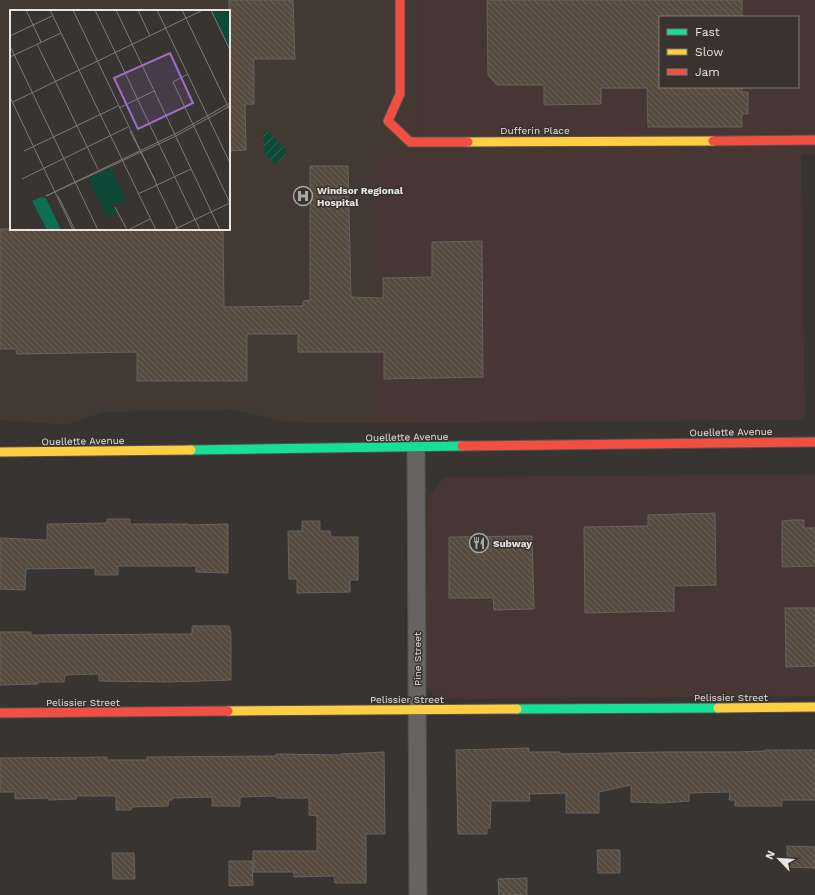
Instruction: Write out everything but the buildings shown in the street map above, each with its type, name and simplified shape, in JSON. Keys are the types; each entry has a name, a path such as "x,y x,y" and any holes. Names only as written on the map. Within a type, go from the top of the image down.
{"street":[{"name":"Dufferin Place","path":"400,0 400,94 388,121 410,142 815,140"},
{"name":"Ouellette Avenue","path":"0,452 815,442"},
{"name":"Pine Street","path":"416,448 418,895"},
{"name":"Pelissier Street","path":"0,713 815,707"}],"shaded area":[{"name":"Windsor Regional Hospital","path":"0,0 418,0 419,155 376,155 376,423 285,422 233,410 103,412 67,425 0,420"},
{"path":"418,0 815,0 815,154 801,155 805,420 376,423 376,155 419,155"},
{"path":"815,474 815,696 445,699 433,695 425,684 428,497 444,477"}],"green space":[{"path":"263,132 269,132 286,149 285,156 275,164 264,154"}],"traffic: fast":[{"path":"191,450 462,446"},
{"path":"517,709 718,708"}],"traffic: slow":[{"path":"468,142 713,141"},
{"path":"0,452 191,450"},
{"path":"718,708 815,707"},
{"path":"228,711 517,709"}],"traffic: jam":[{"path":"400,0 400,94 388,121 410,142 468,142"},
{"path":"713,141 815,140"},
{"path":"462,446 815,442"},
{"path":"0,713 228,711"}],"place":[{"name":"Windsor Regional Hospital","path":"303,196"},
{"name":"Subway","path":"479,543"}]}
